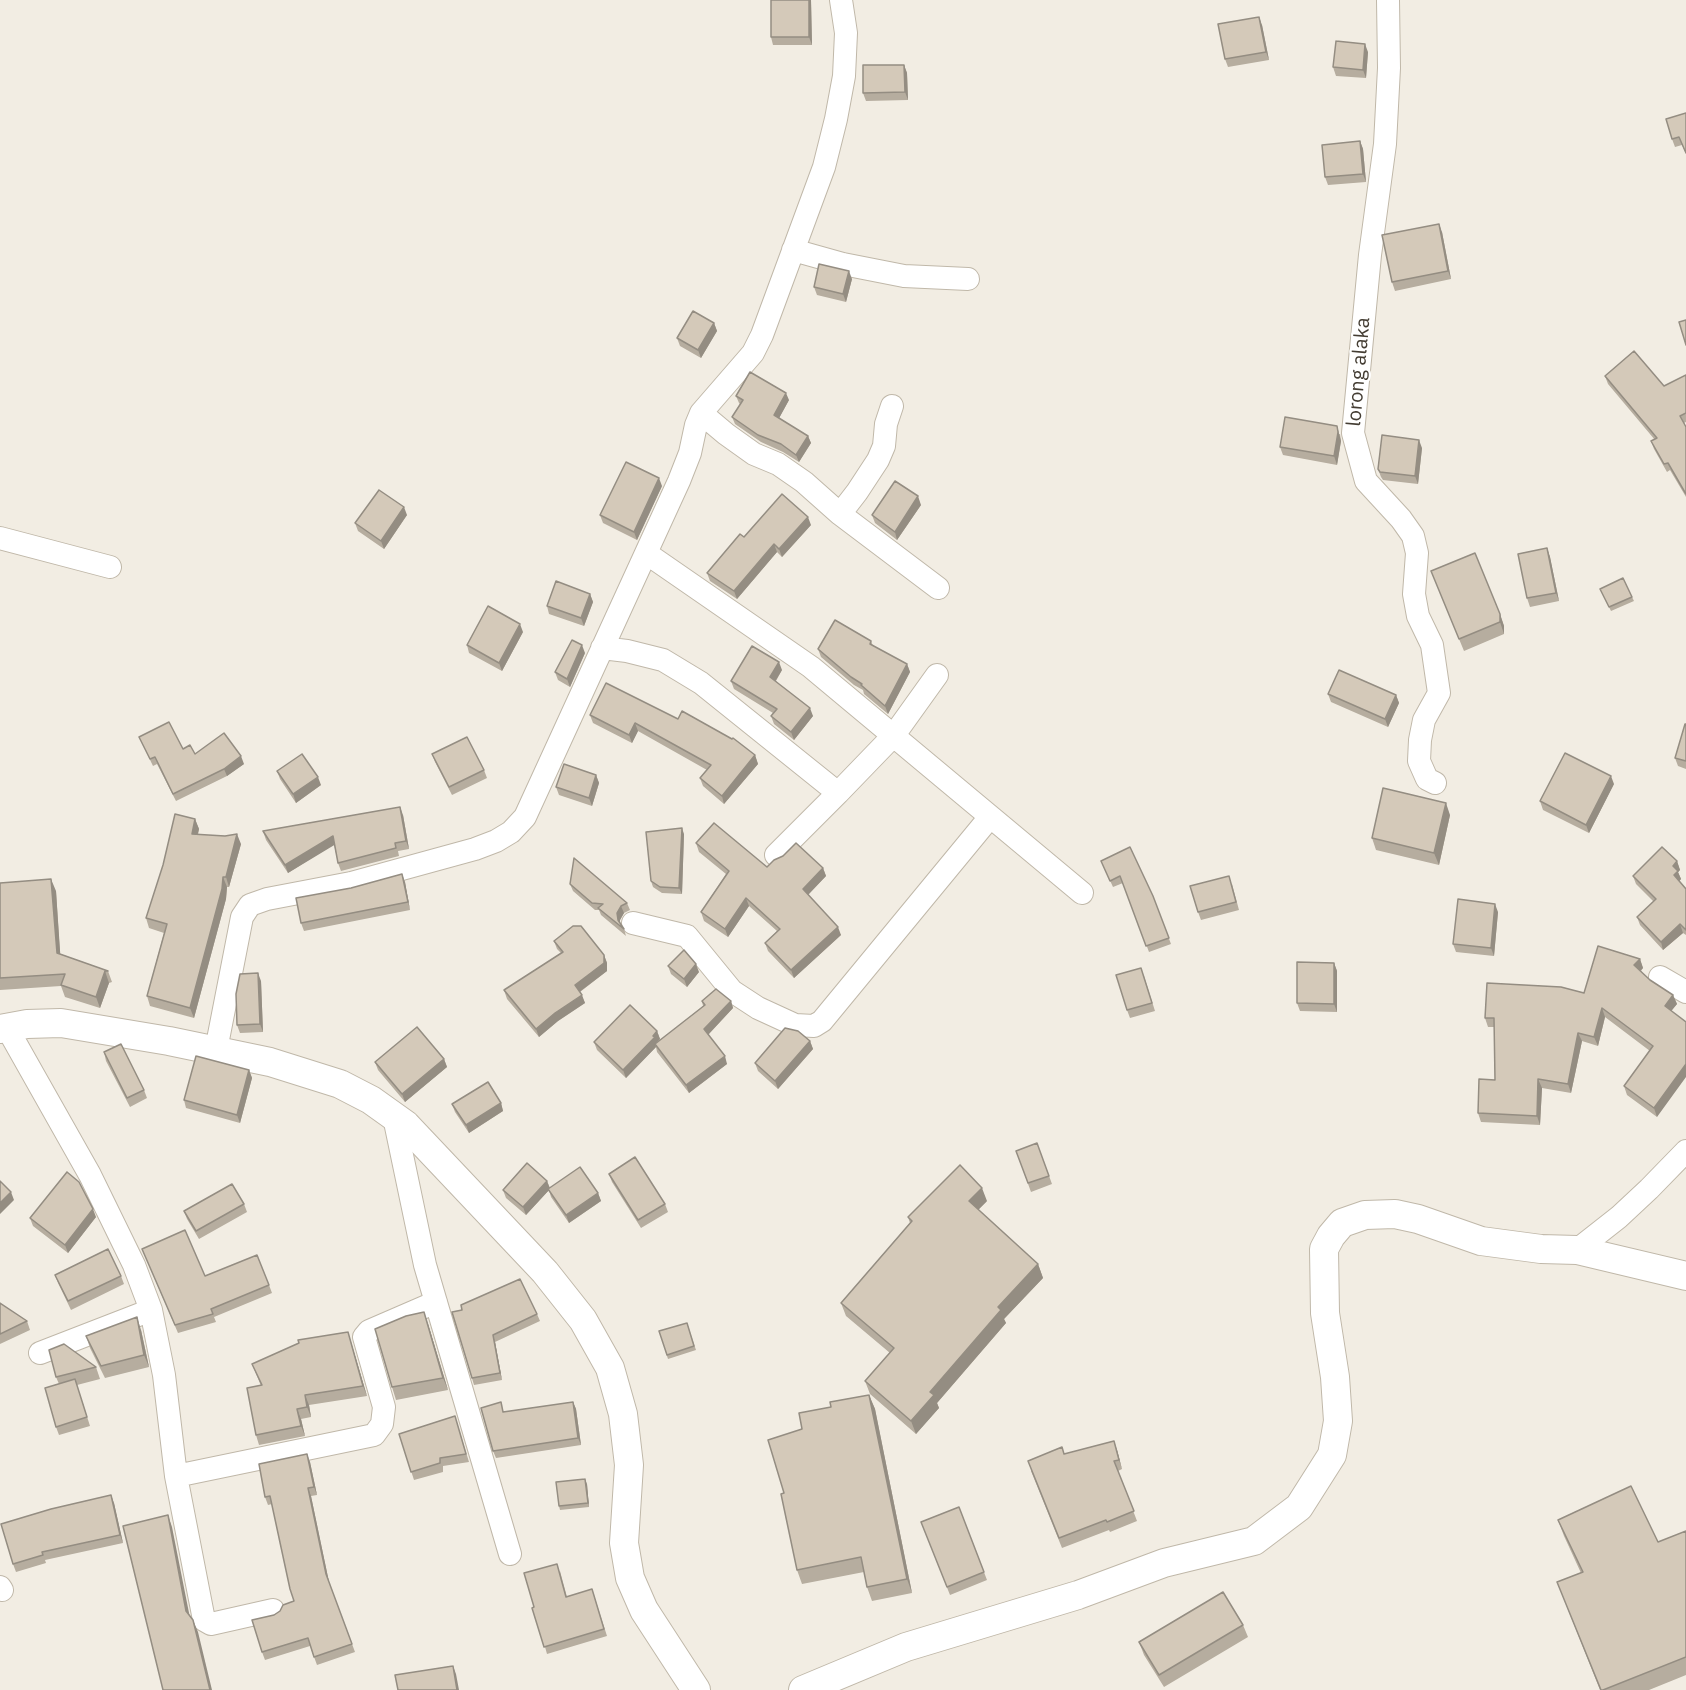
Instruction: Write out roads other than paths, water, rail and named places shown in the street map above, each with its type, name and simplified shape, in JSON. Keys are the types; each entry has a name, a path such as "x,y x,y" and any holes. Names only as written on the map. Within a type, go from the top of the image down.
{"street":[{"path":"216,1050 242,917 250,905 267,899 351,883 476,849 496,841 511,831 525,817 690,453 701,413 753,353 762,335 824,166 837,119 844,76 846,33 841,0"},
{"name":"lorong alaka","path":"1388,0 1389,68 1385,144 1370,255 1353,433 1366,482 1401,519 1413,536 1417,553 1414,594 1418,616 1432,645 1439,693 1424,720 1419,760 1427,779 1435,783"},
{"path":"793,250 843,264 904,276 968,279"},
{"path":"840,514 878,460 884,446 886,424 892,406"},
{"path":"701,413 754,454 778,464 804,482 840,514 938,588"},
{"path":"0,538 110,567"},
{"path":"646,553 811,667 1082,893"},
{"path":"602,648 627,651 663,660 701,683 838,794"},
{"path":"776,855 894,735 937,675"},
{"path":"633,923 687,936 732,991 743,999 795,1025 814,1026 822,1022 990,817"},
{"path":"1660,977 1686,992"},
{"path":"273,1610 211,1624 204,1620 176,1476 164,1375 151,1310 134,1265 90,1175 4,1028 27,1024 61,1023 216,1050 270,1062 340,1084 371,1100 413,1133 545,1272 582,1320 610,1368 623,1414 629,1465 624,1543 630,1578 644,1610 696,1690"},
{"path":"394,1117 425,1264 510,1554"},
{"path":"1577,1250 1642,1196 1686,1151"},
{"path":"810,1687 906,1647 1078,1595 1164,1563 1254,1541 1299,1506 1332,1455 1338,1421 1335,1377 1325,1313 1323,1274 1324,1249 1342,1223 1365,1215 1395,1214 1481,1241 1541,1249 1577,1250 1686,1276"},
{"path":"176,1476 374,1435 382,1424 384,1407 364,1337 369,1331 436,1302"},
{"path":"40,1353 151,1310"}]}
